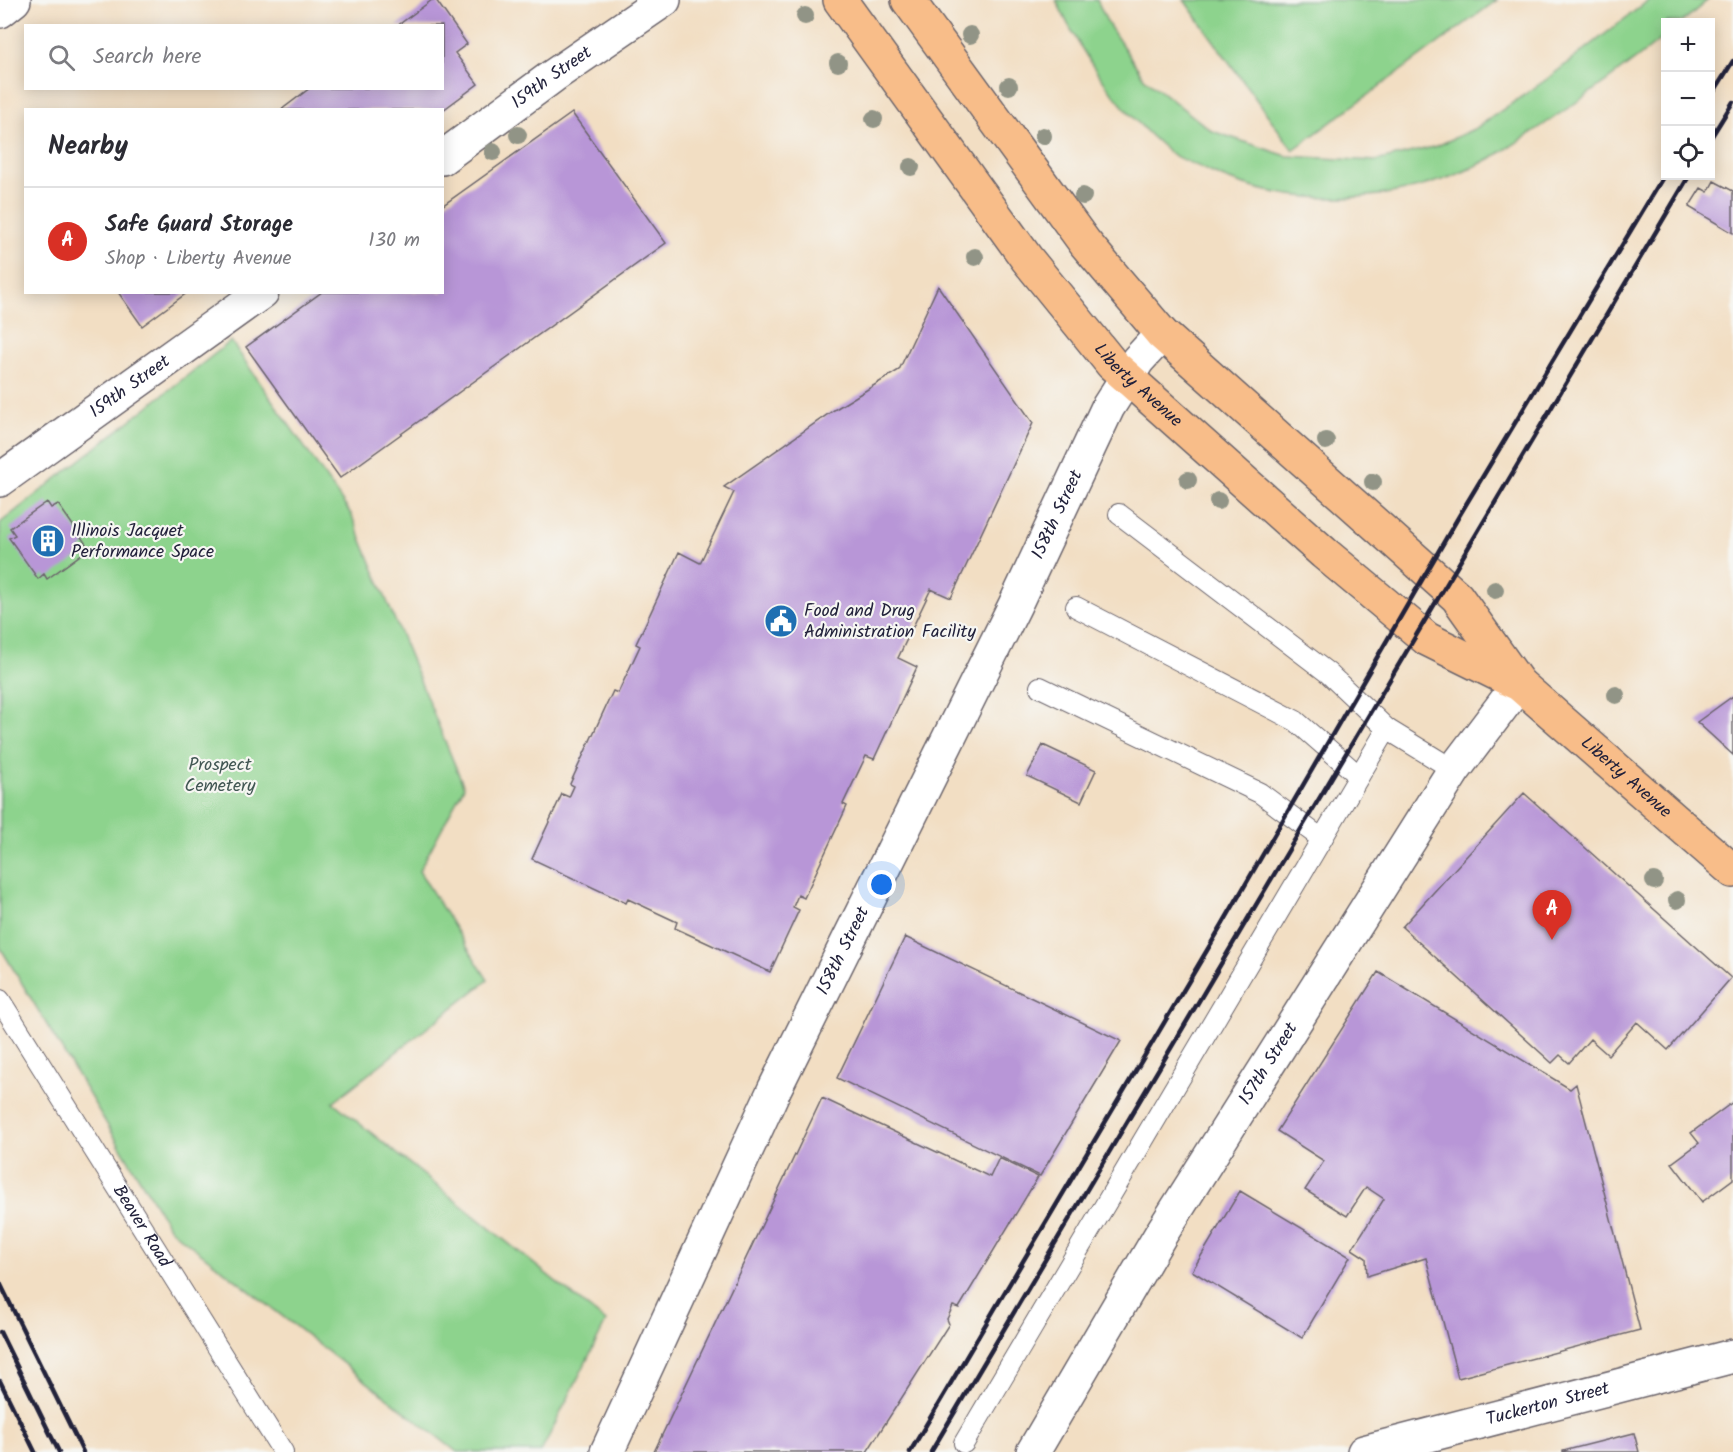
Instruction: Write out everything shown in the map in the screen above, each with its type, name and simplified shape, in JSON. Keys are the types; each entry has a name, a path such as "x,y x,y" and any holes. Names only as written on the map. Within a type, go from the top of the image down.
{"main road":[{"name":"Liberty Avenue","path":"840,0 1034,267 1097,347 1126,377 1324,553 1427,639 1518,684"},
{"name":"Liberty Avenue","path":"908,0 1085,243 1162,334 1457,597 1518,684 1733,871"}],"street":[{"path":"0,11 14,0"},
{"name":"159th Street","path":"444,157 553,76 664,0"},
{"name":"159th Street","path":"0,480 259,294"},
{"name":"158th Street","path":"607,1452 776,1088 1015,605 1108,407 1126,377 1162,334"},
{"name":"157th Street","path":"1033,1452 1161,1234 1454,770 1518,684"},
{"name":"Tuckerton Street","path":"1364,1452 1733,1356"}],"lane":[{"path":"1119,514 1328,673 1387,729 1454,770"},
{"path":"1077,607 1296,721 1359,776"},
{"path":"1040,687 1260,793 1322,839"},
{"path":"964,1443 1387,729"},
{"name":"Beaver Road","path":"0,1000 283,1452"}],"green space":[{"path":"1056,0 1097,0 1108,24 1144,78 1212,131 1287,156 1376,161 1437,146 1476,128 1547,79 1649,0 1708,0 1687,18 1661,18 1661,39 1595,89 1504,150 1453,176 1391,193 1359,197 1295,196 1263,190 1232,181 1180,159 1151,136 1118,101 1090,63"},
{"path":"1184,0 1497,0 1293,150"},
{"name":"Prospect Cemetery","path":"231,341 351,514 464,787 419,871 488,980 333,1102 606,1322 541,1452 457,1452 170,1229 0,947 0,523"}],"building":[{"path":"432,0 436,0 467,44 455,53 478,84 444,109 284,108 307,90 444,90 444,24 400,24"},
{"path":"572,113 666,243 340,478 246,347 319,294 444,294 444,205"},
{"path":"1714,181 1733,191 1733,233 1689,207 1701,188 1708,192"},
{"name":"Food and Drug Administration Facility","path":"938,286 1033,423 951,598 931,589 898,658 917,667 874,759 866,756 843,804 847,806 804,898 798,895 793,907 799,910 770,972 675,928 677,922 628,899 626,903 532,859 562,794 569,797 574,786 570,784 613,691 618,693 640,646 636,644 679,552 700,563 734,492 724,487 834,410 899,370"},
{"path":"119,294 185,294 142,326"},
{"name":"Illinois Jacquet Performance Space","path":"47,502 51,508 58,504 86,544 80,549 83,553 47,579 44,574 38,579 9,538 15,535 10,528"},
{"path":"1733,696 1733,755 1697,722"},
{"path":"1043,745 1096,770 1081,802 1027,776"},
{"path":"1524,793 1731,978 1668,1050 1637,1022 1608,1055 1590,1039 1569,1063 1560,1055 1552,1063 1402,927"},
{"path":"905,937 1121,1041 1040,1176 837,1078"},
{"path":"1378,972 1570,1089 1576,1084 1640,1330 1458,1378 1426,1258 1367,1276 1366,1258 1352,1249 1384,1199 1366,1187 1347,1216 1305,1190 1324,1161 1277,1131"},
{"path":"822,1098 990,1177 999,1158 1038,1177 959,1308 953,1306 947,1319 949,1324 867,1452 654,1452"},
{"path":"1733,1102 1733,1179 1702,1202 1672,1163 1699,1143 1691,1133"},
{"path":"1240,1191 1350,1257 1302,1338 1192,1271"},
{"path":"1634,1433 1639,1452 1563,1452 1563,1451"}],"railway":[{"path":"1715,90 1733,61"},
{"path":"1715,131 1733,102"},
{"path":"910,1452 1222,925 1459,516 1661,180"},
{"path":"931,1452 1687,180"},
{"path":"0,1283 83,1452"},
{"path":"0,1332 59,1452"},
{"path":"0,1381 35,1452"}],"place":[{"name":"Illinois Jacquet Performance Space","path":"48,541"},
{"name":"Food and Drug Administration Facility","path":"781,621"},
{"name":"Safe Guard Storage","path":"1552,940"}]}
